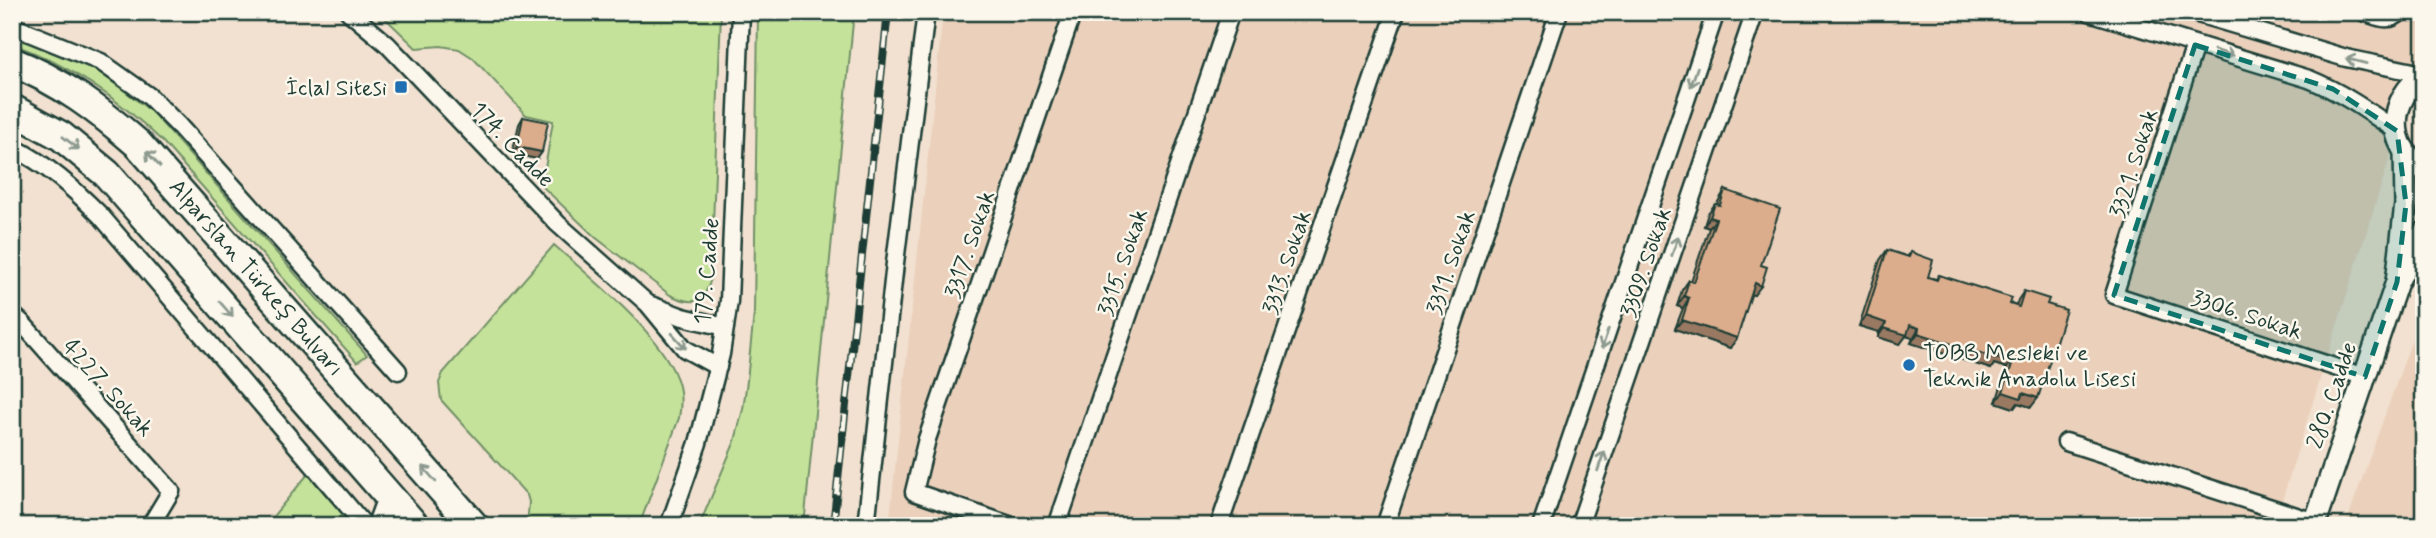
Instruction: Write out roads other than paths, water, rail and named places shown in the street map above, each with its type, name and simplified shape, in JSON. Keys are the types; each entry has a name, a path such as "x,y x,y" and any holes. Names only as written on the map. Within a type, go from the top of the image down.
{"highway":[{"name":"Alparslan Türkeş Bulvarı","path":"12,62 81,97 138,144 474,526"},
{"name":"Alparslan Türkeş Bulvarı","path":"12,109 61,136 107,174 415,526"}],"street":[{"name":"174. Cadde","path":"349,12 387,44 558,224 648,304"},
{"name":"179. Cadde","path":"669,526 698,443 718,367 725,327 733,249 741,12"},
{"path":"866,526 926,12"},
{"name":"3317. Sokak","path":"1012,526 914,492 927,439 1073,12"},
{"name":"3315. Sokak","path":"1057,526 1231,12"},
{"name":"3313. Sokak","path":"1219,526 1396,12"},
{"name":"3311. Sokak","path":"1385,526 1559,12"},
{"name":"3309. Sokak","path":"1541,526 1716,12"},
{"name":"3309. Sokak","path":"1579,526 1755,12"},
{"path":"2089,12 2309,79 2333,89 2397,131"},
{"path":"2191,12 2240,19 2346,58 2423,74"},
{"path":"2363,12 2388,19 2397,15"},
{"path":"12,26 101,62 149,96 179,126 397,372"},
{"name":"3321. Sokak","path":"2114,295 2195,45"},
{"path":"2423,74 2414,81 2401,99 2396,120 2405,152 2424,169"},
{"path":"12,148 49,169 77,191 101,216 365,526"},
{"name":"280. Cadde","path":"2397,282 2406,204 2405,152"},
{"name":"280. Cadde","path":"2314,524 2397,282 2424,233"},
{"name":"3306. Sokak","path":"2114,295 2365,377"},
{"path":"648,304 683,317 725,327"},
{"path":"648,304 685,349 718,367"},
{"name":"4227. Sokak","path":"12,314 171,491 150,526"},
{"path":"2066,442 2314,524"},
{"path":"378,526 389,496"}],"railway":[{"path":"833,526 888,12"}],"place":[{"name":"İclal Sitesi","path":"401,87"},
{"name":"TOBB Mesleki ve Teknik Anadolu Lisesi","path":"1909,365"}]}
